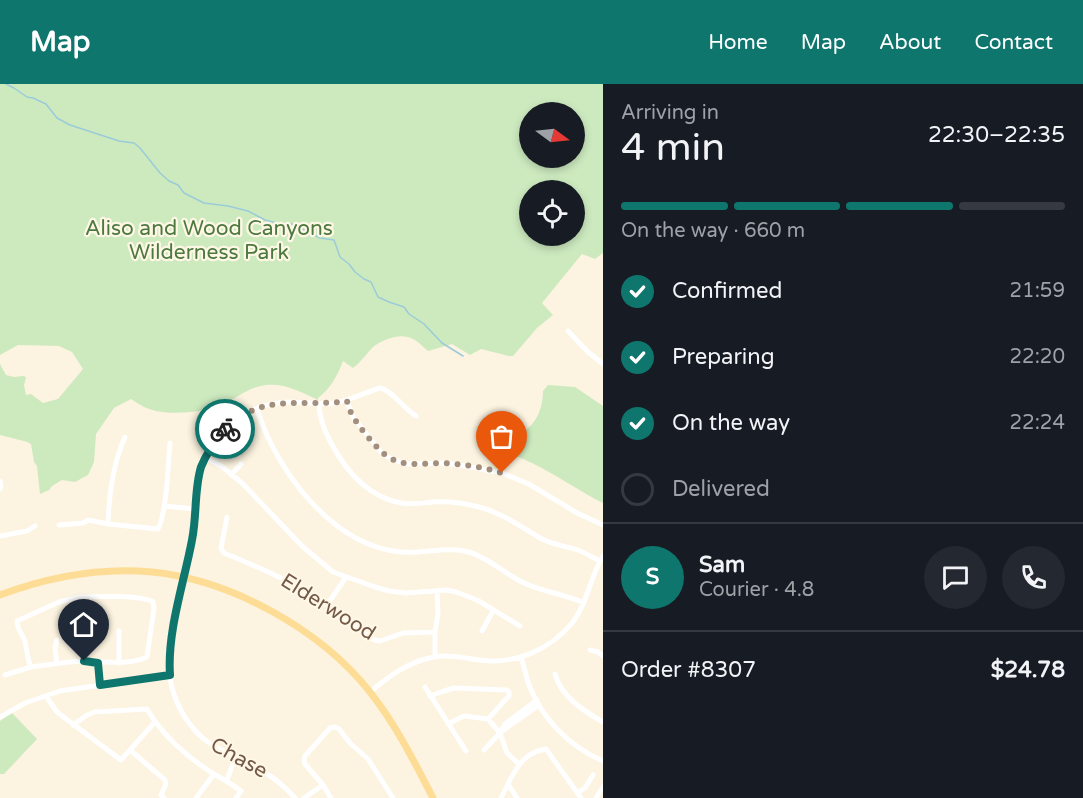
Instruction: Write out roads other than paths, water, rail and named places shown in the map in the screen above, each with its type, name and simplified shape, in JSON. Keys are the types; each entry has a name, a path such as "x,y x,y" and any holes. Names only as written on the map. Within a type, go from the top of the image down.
{"main road":[{"path":"0,595 42,581 87,573 141,572 184,578 242,597 281,616 303,630 349,669 389,717 433,798"}],"street":[{"path":"568,331 603,364"},
{"name":"Chase","path":"295,798 275,779 210,744 189,723 175,697 170,675 170,652 193,539 198,480 206,457 216,439 225,429 234,421 257,409 274,404 286,402 319,404 347,401 380,388 385,389 408,412 416,416"},
{"path":"347,401 353,417 381,452 390,458 410,464 441,463 502,473 529,484 577,513 603,525"},
{"path":"319,404 322,423 341,462 354,478 373,492 401,503 451,502 480,507 504,516 541,538 602,558 584,603 573,622 558,638 535,652 521,657 490,661 459,657 435,657 417,661 406,666 370,692"},
{"path":"257,409 270,442 298,487 330,520 354,537 388,550 401,552 448,550 471,552 525,584 562,594 584,603"},
{"path":"108,524 111,490 125,437"},
{"path":"59,525 83,523 88,520 158,529 164,506 170,443"},
{"path":"206,457 242,483 308,552 333,572 389,591 447,590 467,596 520,626"},
{"path":"231,475 241,464"},
{"path":"0,481 0,489"},
{"path":"164,506 196,509"},
{"name":"Elderwood","path":"226,517 221,548 224,553 279,576 327,605 374,640 380,641 403,633 435,632"},
{"path":"0,536 27,531 35,526"},
{"path":"327,605 346,577"},
{"path":"435,657 437,591"},
{"path":"5,675 31,667 84,661 119,663 147,657 153,602 129,597 80,597 59,602 19,620 17,627 24,640 31,667"},
{"path":"482,631 493,611"},
{"path":"119,631 119,663"},
{"path":"84,661 85,632"},
{"path":"57,640 55,648 57,664"},
{"path":"590,650 603,656"},
{"path":"521,657 529,685 549,719 567,740 603,762"},
{"path":"98,663 100,685"},
{"path":"555,674 561,689 591,715 603,722"},
{"path":"0,717 26,703 60,691 170,675"},
{"path":"425,687 466,751"},
{"path":"430,696 454,688 507,690 508,696 488,718"},
{"path":"46,696 57,712 121,760 154,722"},
{"path":"484,750 500,733 538,703"},
{"path":"73,725 94,712 147,709 154,722 183,751 242,791 236,798"},
{"path":"448,724 464,716 488,718 500,733 507,753 519,764"},
{"path":"332,798 304,760 330,728 335,727 368,759 393,798"},
{"path":"501,798 519,764 539,750 546,748 579,795 593,776"},
{"path":"130,750 165,780 166,784 161,795 164,798"},
{"path":"227,780 236,758"},
{"path":"196,798 214,774"},
{"path":"508,784 517,798"},
{"path":"304,798 323,785"},
{"path":"596,798 603,787"}],"waterway":[{"path":"6,84 27,97 46,104 57,118 70,125 119,141 134,143 169,181 178,185 184,193 204,203 248,211 265,220 295,225 320,238 334,240 340,257 355,272 371,282 378,297 404,307 442,343 463,356"}],"park label":[{"name":"Aliso and Wood Canyons Wilderness Park","path":"209,240"}]}
